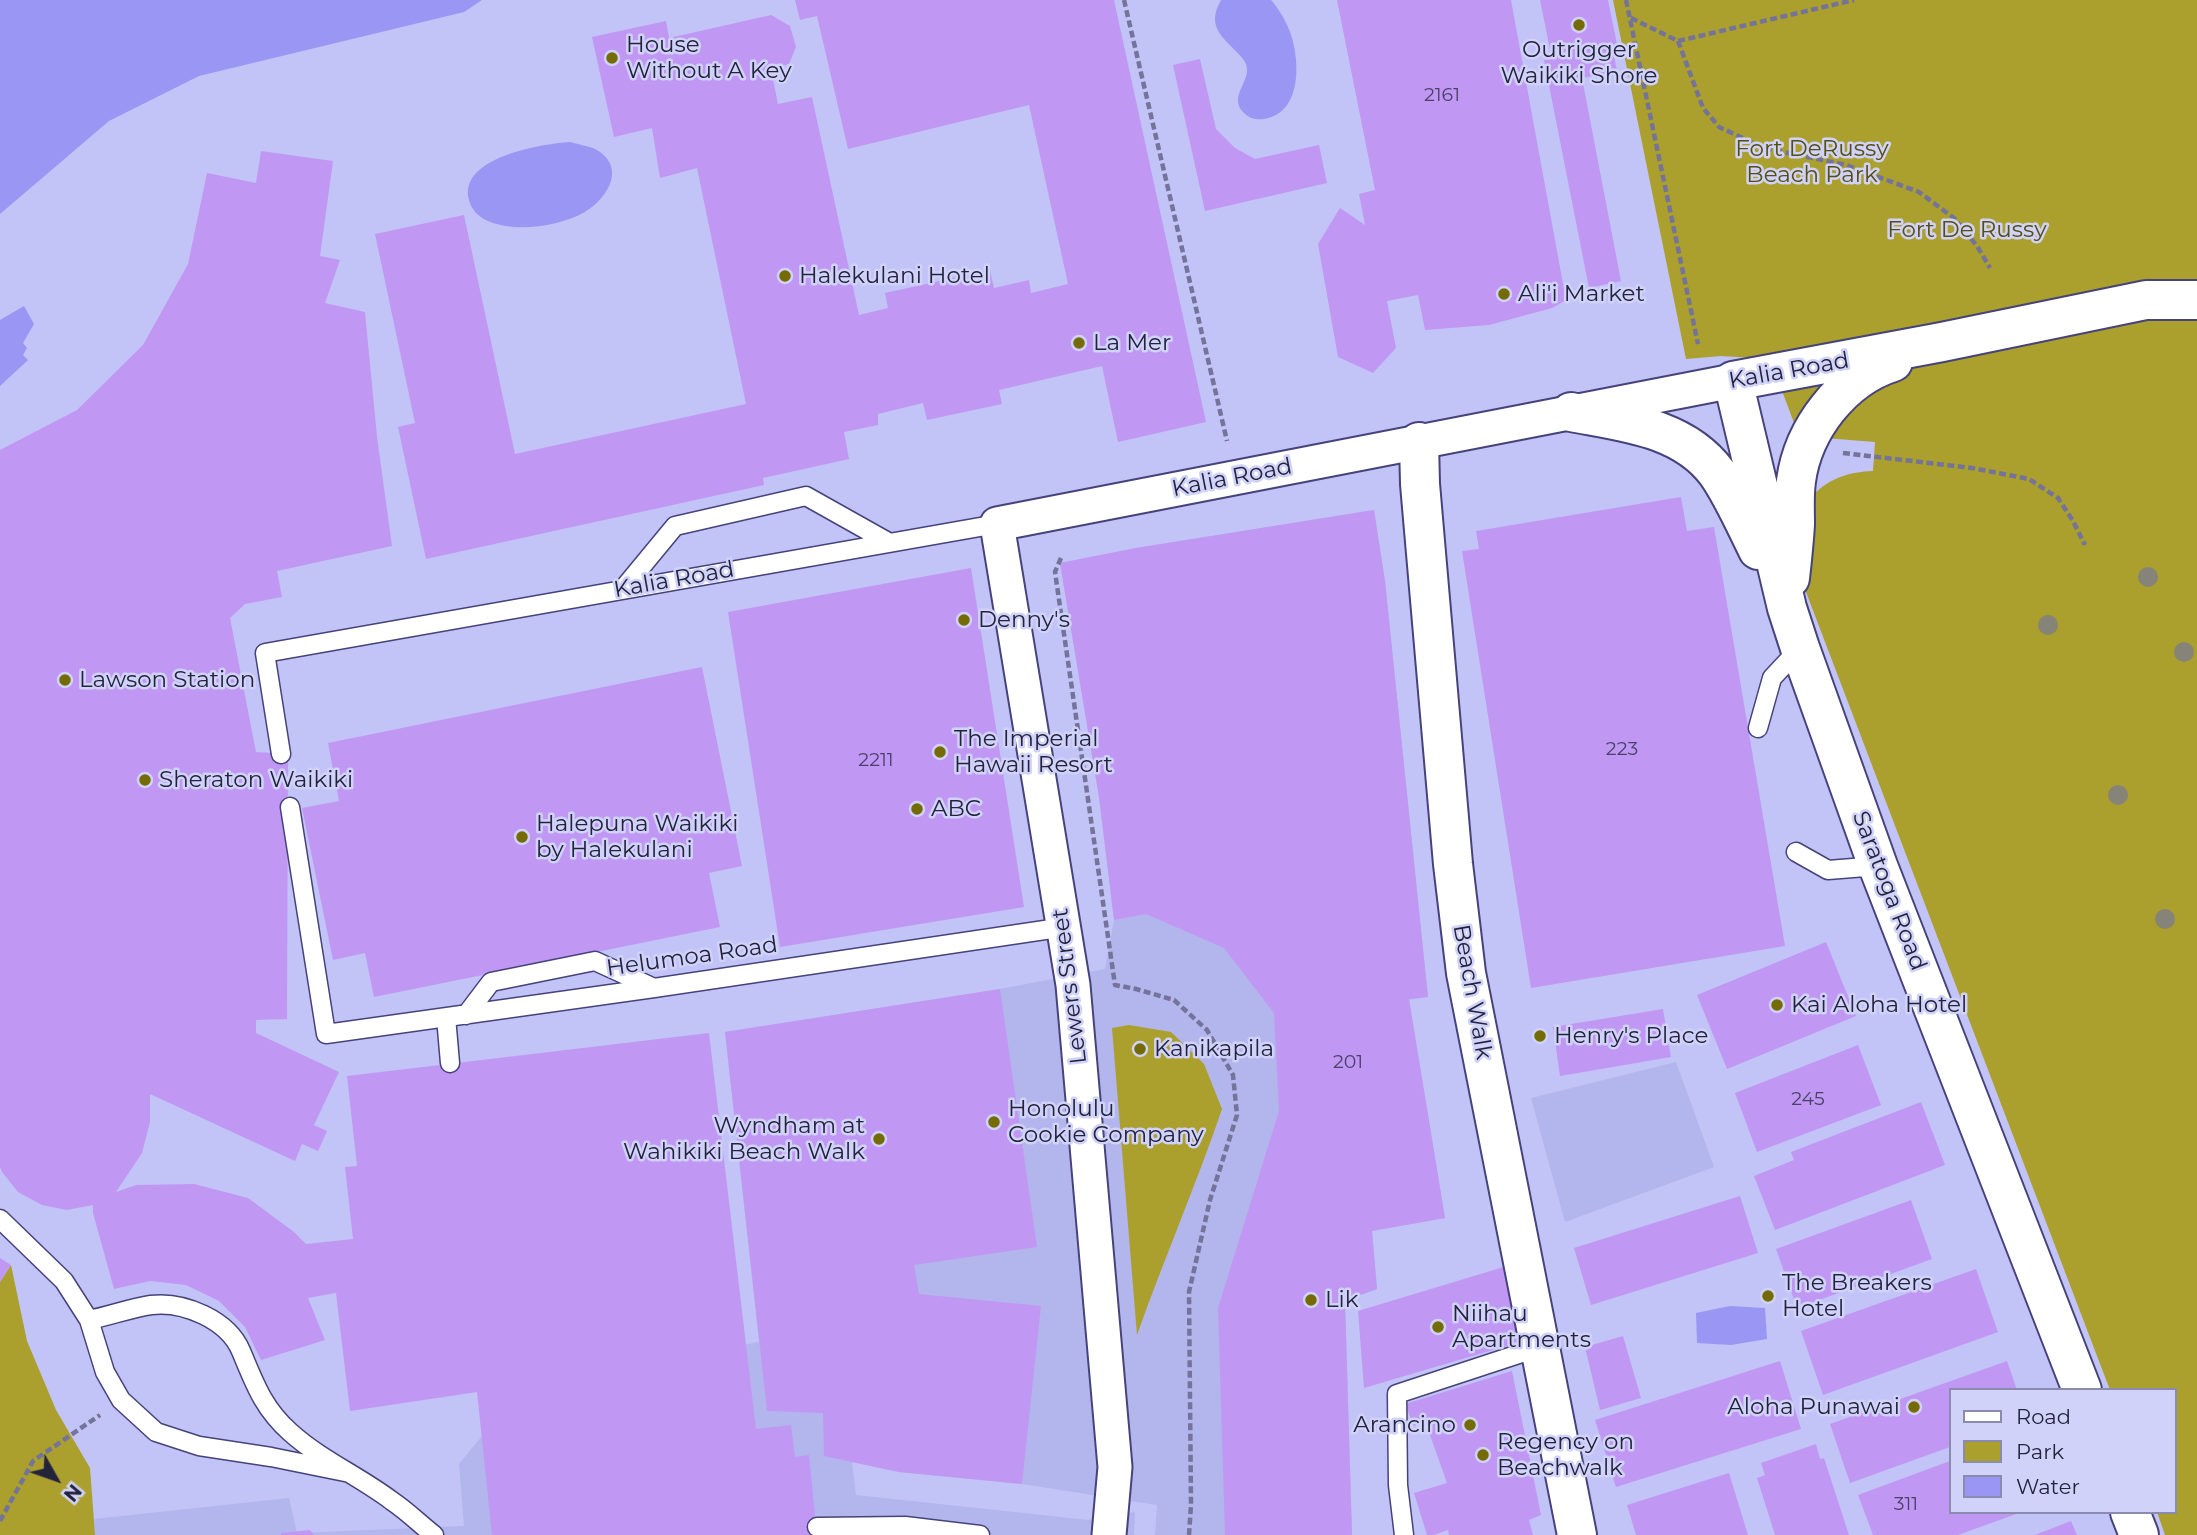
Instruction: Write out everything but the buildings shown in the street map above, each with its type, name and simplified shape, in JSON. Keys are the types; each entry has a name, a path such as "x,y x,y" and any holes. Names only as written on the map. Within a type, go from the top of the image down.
{"street":[{"name":"Kalia Road","path":"997,524 1942,342 2146,300 2197,300"},
{"path":"1787,608 1794,541 1796,480 1812,432 1832,403 1857,380 1886,364 1942,342"},
{"name":"Saratoga Road","path":"1733,381 1787,608 1800,648 1878,866 2081,1388"},
{"path":"1571,412 1645,426 1685,443 1716,472 1787,608"},
{"name":"Beach Walk","path":"1419,442 1420,484 1452,864 1466,972 1577,1535"},
{"name":"Lewers Street","path":"997,524 1073,985 1115,1467 1109,1535"},
{"path":"2131,1514 2139,1535"}],"lane":[{"path":"623,589 676,526 806,496 888,542"},
{"name":"Kalia Road","path":"281,754 265,653 997,524"},
{"path":"1758,728 1772,678 1800,648"},
{"name":"Helumoa Road","path":"290,807 326,1034 1065,927"},
{"path":"1796,852 1828,870 1878,866"},
{"path":"466,1015 491,982 595,961 654,988"},
{"path":"446,1017 450,1063"},
{"path":"0,1219 64,1281 89,1320 105,1372 121,1400 156,1432 199,1446 345,1472"},
{"path":"89,1320 152,1305 186,1307 216,1321 240,1348 264,1404 289,1432 345,1472 391,1500 433,1535"},
{"path":"1404,1535 1398,1485 1397,1394 1540,1347"},
{"path":"817,1527 905,1526 980,1535"}],"path":[{"path":"1124,0 1227,441"},
{"path":"1626,0 1698,344"},
{"path":"1630,18 1678,41 1854,0"},
{"path":"1678,41 1703,108 1719,127 1764,148 1846,165 1919,192 1954,218 1977,246 1990,268"},
{"path":"1835,448 1843,453 1972,468 2029,479 2058,498 2085,545"},
{"path":"1061,558 1055,572 1115,985 1174,1000 1207,1030 1233,1075 1237,1115 1210,1200 1189,1292 1189,1535"},
{"path":"0,1521 33,1461 121,1400"}],"shaded area":[{"path":"1374,510 1385,581 1428,997 1409,1000 1445,1218 1372,1231 1377,1289 1345,1301 1352,1535 1155,1535 1157,1505 1022,1484 899,1472 852,1462 856,1495 1088,1520 1135,1512 1134,1535 95,1535 94,1519 289,1498 297,1533 464,1526 459,1464 524,1385 759,1342 725,1032 1000,989 1105,969 1114,920 1099,797 1060,563 1136,548"},
{"path":"1676,1062 1714,1167 1565,1222 1531,1098"}],"green space":[{"name":"Fort De Russy","path":"1613,0 2197,0 2197,1535 2165,1535 2158,1514 2176,1514 2176,1388 2109,1388 1798,571 1813,495 1840,477 1873,471 1875,442 1799,436 1770,359 1721,356 1686,359"},
{"path":"1129,1025 1171,1032 1204,1064 1222,1109 1137,1335 1112,1028"},
{"path":"11,1265 27,1341 56,1410 90,1468 95,1535 0,1535 0,1282"}],"water":[{"path":"0,0 482,0 464,12 199,76 109,121 0,214"},
{"path":"1221,0 1271,0 1290,32 1296,56 1295,83 1286,107 1277,115 1254,119 1246,115 1239,106 1239,93 1247,66 1216,27 1216,10"},
{"path":"570,142 597,150 608,160 611,168 610,185 599,200 585,212 547,225 506,226 483,219 471,206 469,185 476,173 489,163 523,150"},
{"path":"24,306 34,324 23,343 27,348 23,355 28,360 0,386 0,320"},
{"path":"1730,1306 1765,1308 1767,1339 1731,1345 1697,1343 1696,1313"}],"place":[{"name":"Outrigger Waikiki Shore","path":"1579,25"},
{"name":"House Without A Key","path":"612,58"},
{"name":"Halekulani Hotel","path":"785,276"},
{"name":"Ali'i Market","path":"1504,294"},
{"name":"La Mer","path":"1079,343"},
{"name":"Denny's","path":"964,620"},
{"name":"Lawson Station","path":"65,680"},
{"name":"The Imperial Hawaii Resort","path":"940,752"},
{"name":"Sheraton Waikiki","path":"145,780"},
{"name":"ABC","path":"917,809"},
{"name":"Halepuna Waikiki by Halekulani","path":"522,837"},
{"name":"Kai Aloha Hotel","path":"1777,1005"},
{"name":"Henry's Place","path":"1540,1036"},
{"name":"Kanikapila","path":"1140,1049"},
{"name":"Honolulu Cookie Company","path":"994,1122"},
{"name":"Wyndham at Wahikiki Beach Walk","path":"879,1139"},
{"name":"The Breakers Hotel","path":"1768,1296"},
{"name":"Lik","path":"1311,1300"},
{"name":"Niihau Apartments","path":"1438,1327"},
{"name":"Aloha Punawai","path":"1914,1407"},
{"name":"Arancino","path":"1470,1425"},
{"name":"Regency on Beachwalk","path":"1483,1455"}],"park label":[{"name":"Fort DeRussy Beach Park","path":"1812,162"}]}
